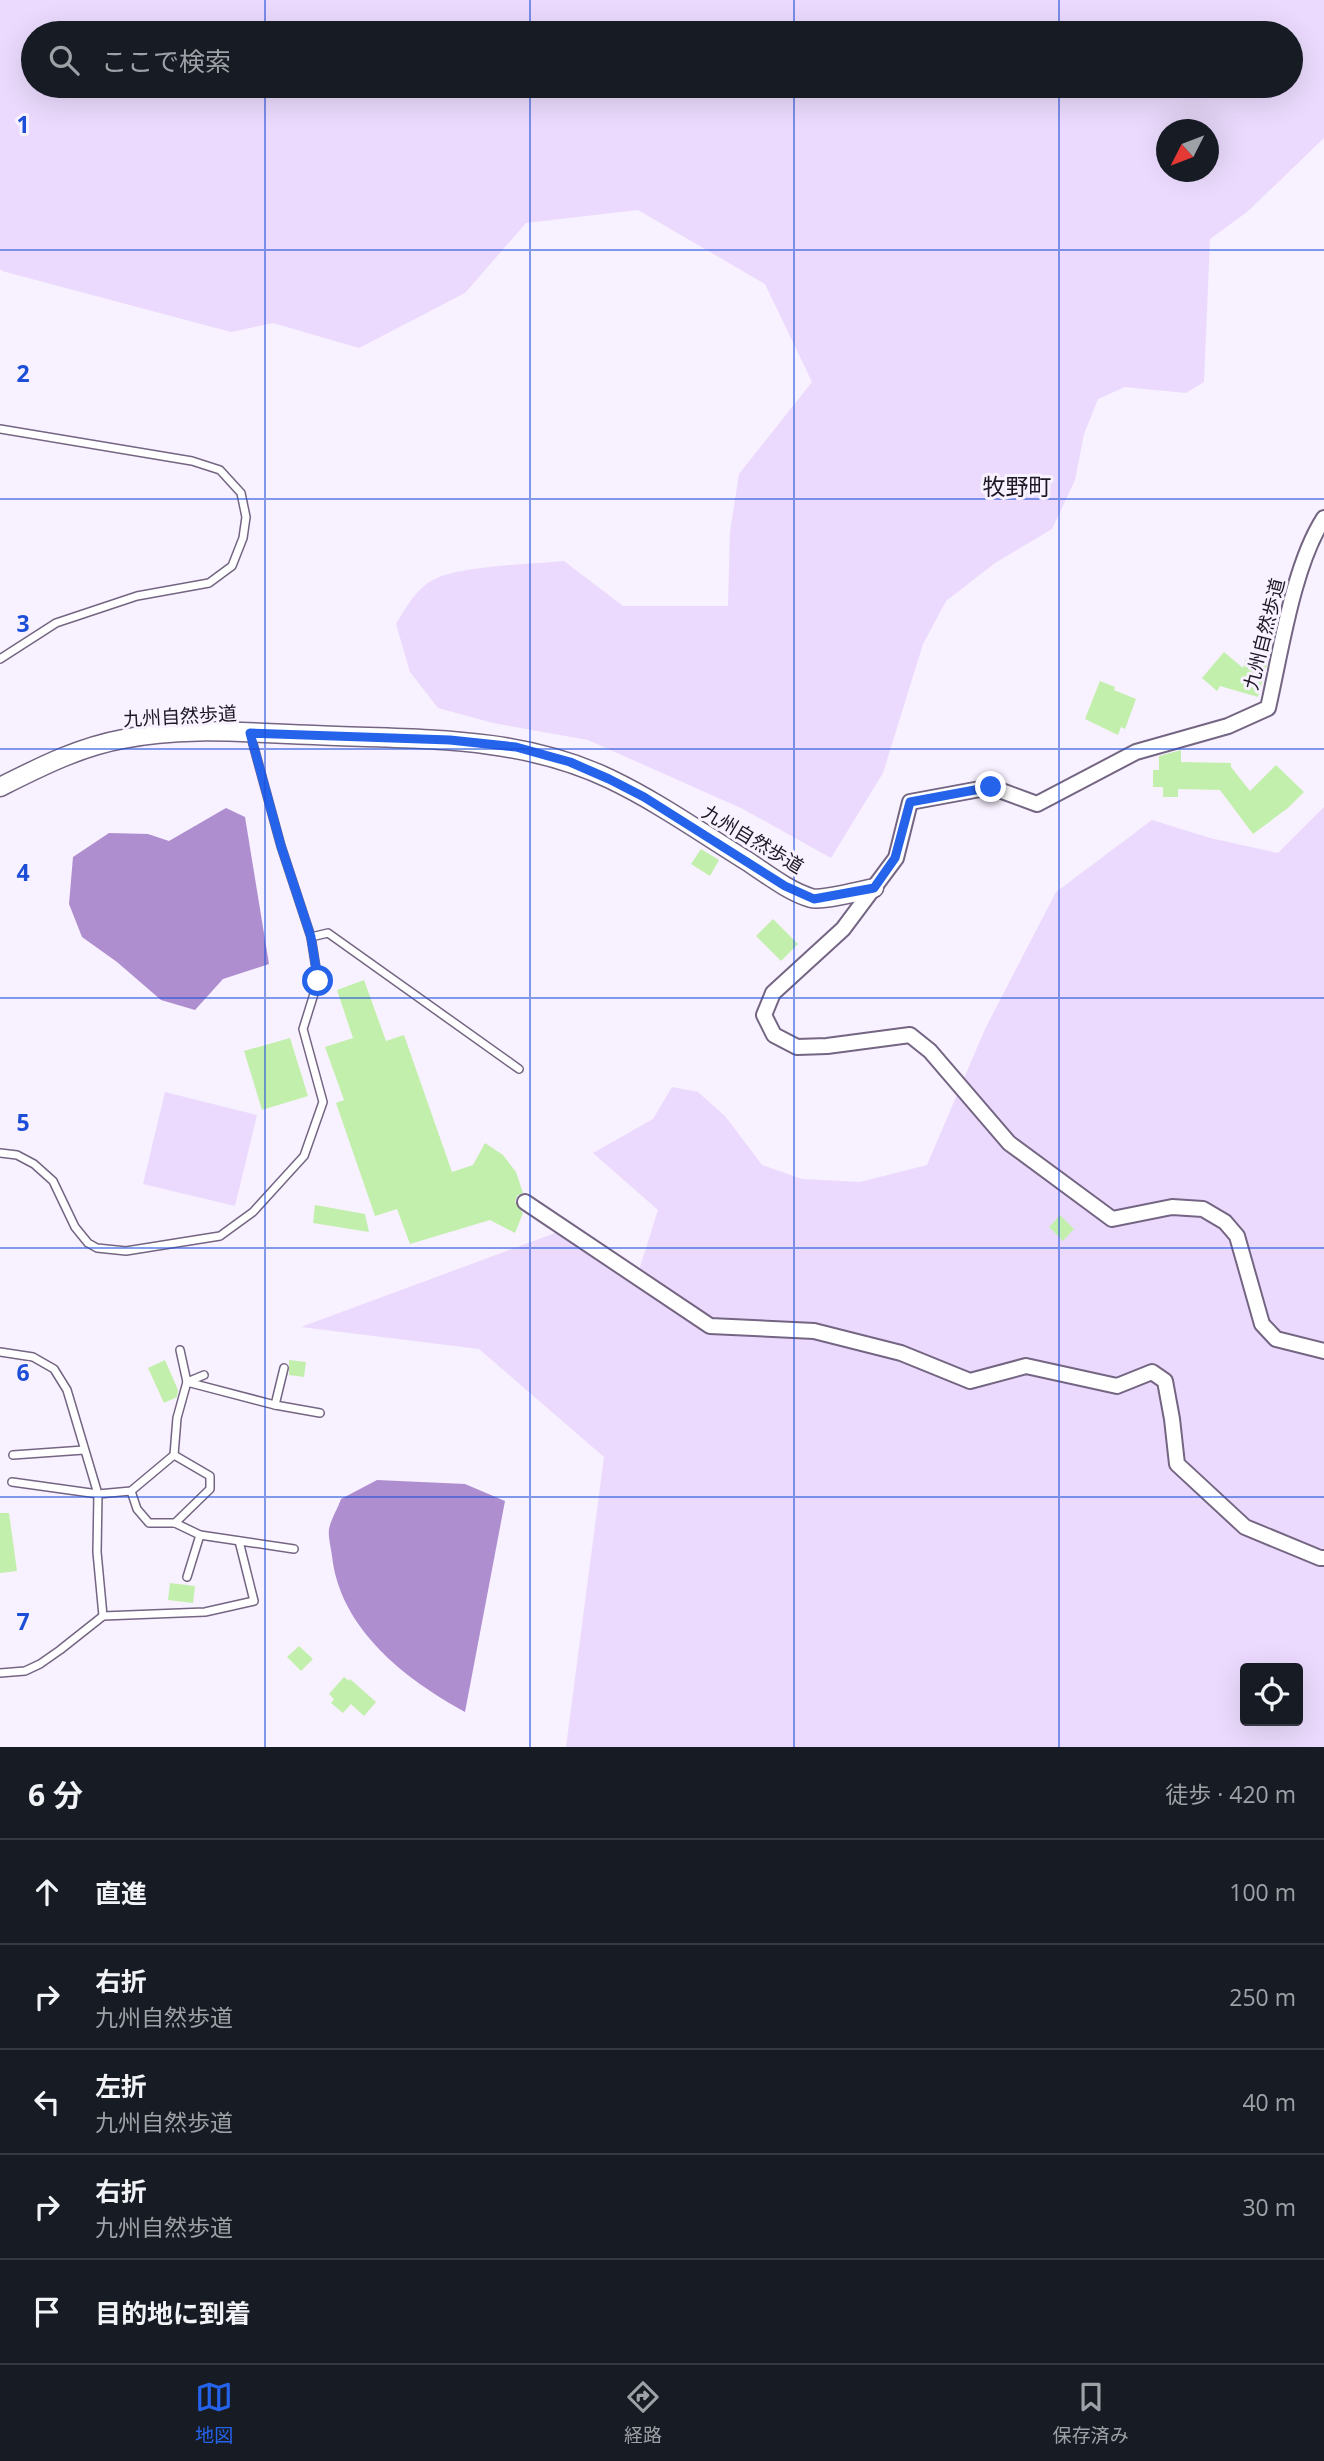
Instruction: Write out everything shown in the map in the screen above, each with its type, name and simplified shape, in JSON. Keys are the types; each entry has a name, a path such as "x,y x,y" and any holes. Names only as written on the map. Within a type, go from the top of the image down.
{"street":[{"name":"九州自然歩道","path":"0,787 76,751 124,738 177,733 450,740 516,747 570,762 621,785 785,886 814,899 874,888 895,858 910,802 991,787 1037,804 1136,752 1228,726 1268,708 1294,594 1315,532 1324,518"},
{"path":"874,888 843,929 773,993 764,1015 774,1035 797,1047 827,1046 910,1035 930,1051 1009,1143 1112,1219 1172,1207 1203,1209 1225,1223 1237,1236 1262,1324 1276,1339 1324,1351"},
{"path":"525,1202 710,1326 814,1331 901,1353 970,1381 1026,1366 1117,1386 1152,1372 1165,1381 1177,1464 1245,1527 1324,1558"}],"lane":[{"path":"0,429 192,461 220,470 241,494 246,517 243,538 232,566 209,583 137,596 56,623 0,659"},
{"path":"0,1153 18,1155 34,1164 53,1181 75,1227 88,1243 97,1248 125,1251 220,1236 253,1212 304,1156 323,1102 303,1029 318,981 311,937 281,846 250,733"},
{"path":"311,937 328,933 519,1069"},
{"path":"12,1482 98,1494 131,1491 174,1455 177,1418 187,1382 180,1350"},
{"path":"0,1352 33,1357 54,1369 67,1390 98,1494 97,1552 103,1616"},
{"path":"275,1405 284,1368"},
{"path":"187,1382 204,1375"},
{"path":"187,1382 275,1405 320,1413"},
{"path":"13,1455 84,1450"},
{"path":"174,1455 210,1476 211,1482 210,1489 175,1523"},
{"path":"131,1491 137,1509 149,1523 175,1523 200,1535 294,1549"},
{"path":"187,1577 200,1535"},
{"path":"0,1672 25,1671 40,1664 103,1616 205,1612 254,1601 239,1541"}],"shaded area":[{"path":"0,0 1324,0 1324,138 1247,212 1210,239 1204,382 1186,393 1125,387 1098,399 1084,434 1075,480 1052,529 995,563 946,601 923,644 883,773 831,858 743,809 588,740 493,723 438,708 410,672 396,624 417,593 435,579 479,568 564,561 623,606 728,606 730,532 739,474 812,382 765,284 638,210 526,223 465,293 359,348 273,323 231,332 0,269"},
{"path":"1324,807 1324,1747 566,1747 604,1457 479,1349 301,1327 558,1232 639,1270 658,1210 593,1153 653,1119 672,1087 698,1092 725,1116 762,1165 802,1179 860,1182 927,1165 985,1029 1056,892 1152,820 1210,838 1278,853"},
{"path":"226,808 245,817 269,964 223,979 195,1010 161,1000 117,962 82,937 69,904 73,857 109,833 148,834 169,841"},
{"path":"165,1092 257,1115 235,1206 143,1184"},
{"path":"377,1480 465,1484 505,1501 465,1712 420,1684 379,1649 348,1607 338,1582 329,1539 331,1521 341,1499"}],"building":[{"path":"1224,652 1243,668 1246,658 1267,664 1258,697 1220,686 1217,691 1202,678"},
{"path":"1100,681 1136,699 1125,729 1121,727 1118,735 1085,719"},
{"path":"1181,750 1181,762 1231,763 1231,767 1250,791 1276,765 1304,792 1288,808 1253,834 1220,790 1178,789 1178,797 1163,797 1163,787 1153,787 1153,770 1159,770 1159,756"},
{"path":"701,849 719,860 710,876 691,864"},
{"path":"773,919 798,944 781,961 756,936"},
{"path":"364,980 386,1041 404,1035 452,1172 473,1165 485,1143 503,1155 516,1172 523,1193 517,1196 515,1202 523,1213 515,1233 490,1220 410,1244 397,1209 375,1216 336,1103 344,1100 325,1047 353,1038 337,990"},
{"path":"290,1038 308,1096 262,1110 244,1051"},
{"path":"315,1205 365,1214 369,1232 313,1223"},
{"path":"1060,1215 1074,1229 1063,1241 1049,1227"},
{"path":"165,1360 178,1390 177,1397 164,1403 148,1368"},
{"path":"289,1360 306,1362 304,1377 289,1375"},
{"path":"0,1513 9,1513 17,1571 0,1573"},
{"path":"170,1583 195,1586 193,1603 168,1600"},
{"path":"299,1646 313,1659 301,1671 287,1657"},
{"path":"344,1677 349,1681 350,1679 376,1702 364,1716 351,1704 343,1713 331,1703 334,1699 329,1694"}],"district":[{"name":"牧野町","path":"1017,486"}],"route":[{"path":"318,981 311,937 281,846 250,733 450,740 516,747 570,762 644,797 785,886 814,899 874,888 895,858 910,802 991,787"}]}
